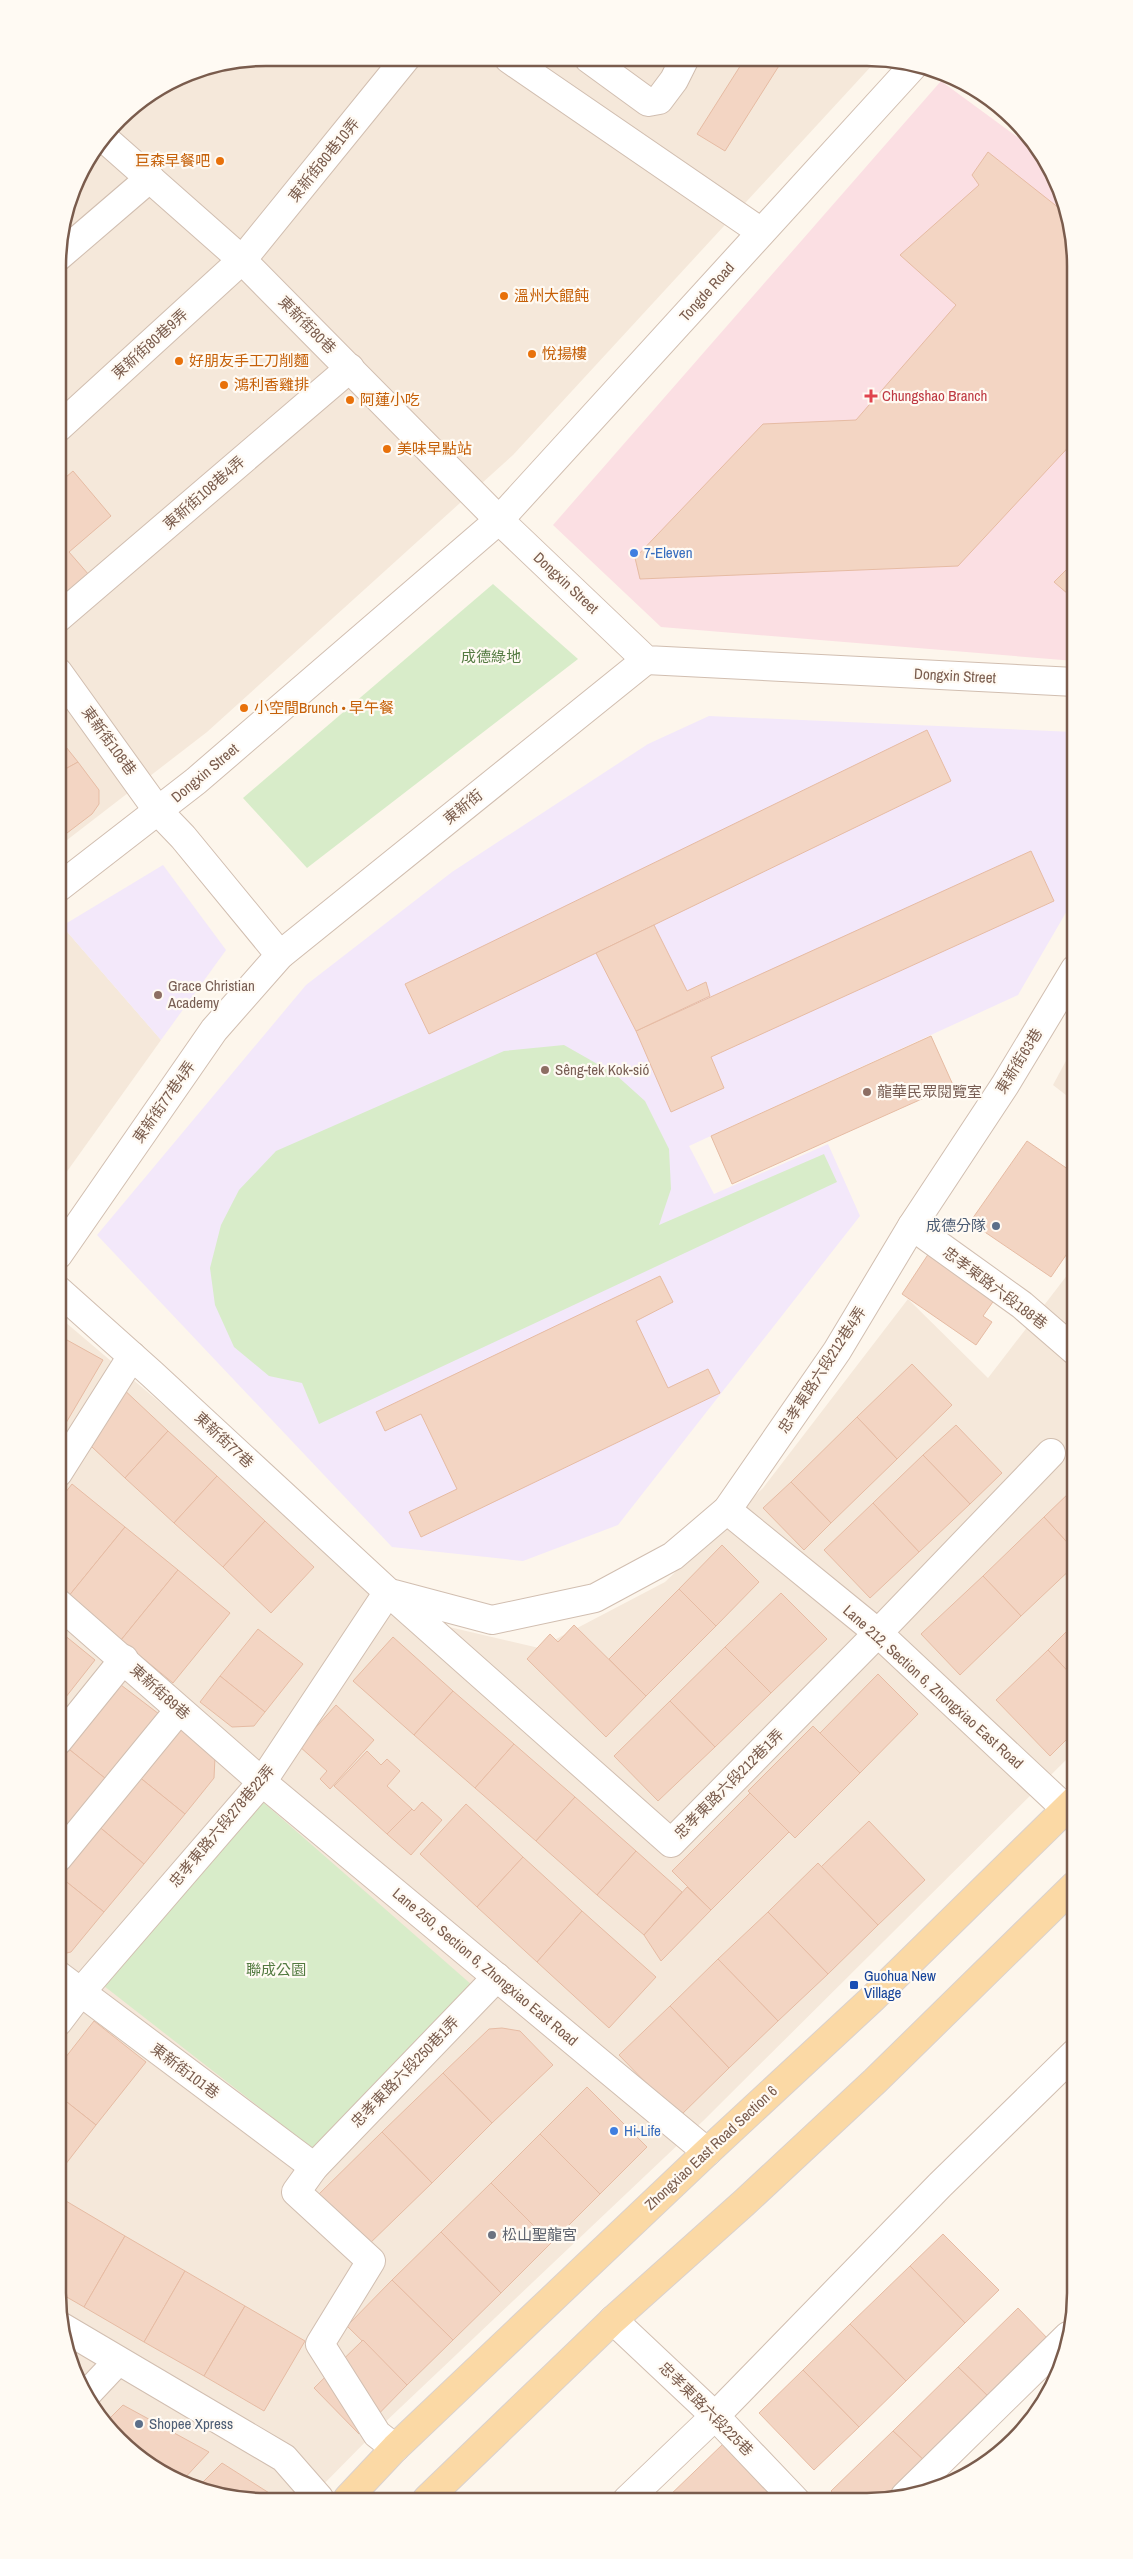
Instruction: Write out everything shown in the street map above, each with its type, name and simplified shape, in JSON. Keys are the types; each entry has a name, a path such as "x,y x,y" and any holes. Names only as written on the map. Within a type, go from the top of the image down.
{"main road":[{"name":"Zhongxiao East Road Section 6","path":"353,2493 395,2448 707,2152 872,1999 1067,1808"},
{"path":"433,2493 614,2320 876,2081 1067,1893"}],"street":[{"name":"東新街80巷10弄","path":"242,260 393,66"},
{"path":"519,66 761,232"},
{"path":"597,66 648,102 659,100 674,80 681,66"},
{"name":"Tongde Road","path":"499,520 909,71"},
{"name":"東新街80巷","path":"110,142 242,260 499,520"},
{"path":"67,249 150,178"},
{"name":"東新街80巷9弄","path":"66,421 242,260"},
{"name":"東新街108巷4弄","path":"66,611 350,368"},
{"name":"Dongxin Street","path":"66,882 196,781 499,520 646,660 1067,682"},
{"name":"東新街","path":"280,955 646,660"},
{"name":"東新街108巷","path":"66,683 158,811"},
{"name":"Dongxin Street","path":"158,811 183,837 280,955"},
{"name":"東新街77巷4弄","path":"66,1243 214,1030 280,955"},
{"name":"東新街63巷","path":"912,1226 1005,1085 1067,982"},
{"name":"忠孝東路六段188巷","path":"912,1226 1022,1305 1067,1344"},
{"name":"忠孝東路六段212巷4弄","path":"388,1592 492,1620 595,1598 673,1556 727,1510 837,1351 912,1226"},
{"name":"東新街77巷","path":"66,1297 388,1592"},
{"path":"66,1460 132,1356"},
{"name":"忠孝東路六段212巷1弄","path":"388,1592 671,1843 878,1633 1051,1453"},
{"name":"Lane 212, Section 6, Zhongxiao East Road","path":"727,1510 878,1633 1067,1800"},
{"name":"忠孝東路六段278巷22弄","path":"66,2011 262,1782 388,1592"},
{"name":"東新街89巷","path":"66,1610 262,1782"},
{"path":"66,1731 124,1660"},
{"path":"66,1848 179,1710"},
{"name":"Lane 250, Section 6, Zhongxiao East Road","path":"262,1782 707,2152"},
{"name":"忠孝東路六段250巷1弄","path":"395,2448 377,2434 320,2344 371,2261 296,2192 314,2167 497,1977"},
{"name":"東新街101巷","path":"66,1982 314,2167"},
{"path":"634,2493 715,2416 940,2185 1067,2061"},
{"name":"忠孝東路六段225巷","path":"614,2320 715,2416 788,2493"},
{"path":"70,2332 284,2458 315,2493"},
{"path":"914,2487 1060,2344"},
{"path":"91,2389 118,2361"}],"shaded area":[{"path":"266,66 871,66 513,455 207,732 66,841 66,266 70,227 81,190 93,166 116,134 134,116 166,93 190,81 240,68"},
{"name":"Chungshao Branch","path":"941,81 1021,140 1040,166 1052,190 1065,240 1067,266 1067,660 661,627 553,525"},
{"name":"Sêng-tek Kok-sió","path":"709,716 1067,732 1067,911 1018,995 689,1146 714,1194 828,1144 860,1216 618,1525 523,1561 392,1547 97,1235 306,985 452,872 648,744"},
{"name":"Grace Christian Academy","path":"163,865 226,950 161,1040 66,931 66,924"},
{"path":"66,931 161,1040 66,1173"},
{"path":"1067,1059 1067,1096 1053,1085"},
{"path":"1067,1275 1067,1759 703,2121 381,2426 315,2493 266,2493 240,2491 215,2486 190,2478 166,2466 134,2443 116,2425 100,2404 81,2369 70,2332 66,2293 66,1323 415,1619 539,1648 665,1582 763,1488 908,1299 988,1378"}],"green space":[{"name":"成德綠地","path":"493,584 578,659 307,868 243,798"},
{"path":"564,1045 615,1074 645,1101 669,1149 671,1189 659,1225 824,1154 837,1182 319,1424 302,1383 269,1376 234,1347 215,1305 210,1268 221,1225 239,1190 276,1151 504,1051"},
{"name":"聯成公園","path":"256,1796 472,1985 313,2149 104,1986"}],"building":[{"path":"740,66 779,66 725,151 697,134"},
{"path":"988,152 1058,207 1063,227 1067,266 1067,449 958,566 640,579 635,558 763,424 856,420 956,305 900,255 979,185 972,175"},
{"path":"73,471 111,516 69,552 96,583 66,608 66,477"},
{"path":"1067,569 1067,593 1054,582"},
{"path":"927,730 951,781 429,1034 405,984"},
{"path":"66,747 78,762 66,769"},
{"path":"78,762 99,790 99,804 92,814 67,833 66,831 66,769"},
{"path":"1031,851 1054,901 711,1057 724,1088 671,1112 636,1031"},
{"path":"654,925 687,991 706,982 710,996 636,1031 596,953"},
{"path":"931,1036 953,1085 732,1184 711,1136"},
{"path":"1027,1141 1067,1168 1067,1254 1051,1277 970,1222"},
{"path":"931,1250 997,1296 983,1316 992,1322 976,1345 902,1294"},
{"path":"660,1276 673,1302 636,1321 668,1388 708,1369 720,1393 421,1537 409,1512 457,1489 421,1414 385,1431 376,1412"},
{"path":"66,1340 103,1360 66,1423"},
{"path":"912,1364 952,1405 897,1459 857,1417"},
{"path":"120,1386 168,1431 125,1478 76,1432"},
{"path":"857,1417 897,1459 831,1523 791,1482"},
{"path":"956,1425 1002,1473 970,1504 923,1455"},
{"path":"168,1431 217,1476 174,1523 125,1478"},
{"path":"923,1455 970,1504 919,1552 873,1503"},
{"path":"217,1476 265,1521 223,1567 174,1523"},
{"path":"791,1482 831,1523 804,1550 763,1508"},
{"path":"72,1484 125,1527 68,1597 66,1595 66,1492"},
{"path":"1067,1495 1067,1542 1044,1517"},
{"path":"873,1503 919,1552 870,1598 824,1550"},
{"path":"1044,1517 1067,1542 1067,1573 1021,1616 983,1576"},
{"path":"265,1521 314,1567 271,1613 223,1567"},
{"path":"125,1527 178,1570 121,1640 68,1597"},
{"path":"722,1545 759,1582 716,1626 679,1589"},
{"path":"178,1570 230,1613 173,1683 121,1640"},
{"path":"983,1576 1021,1616 960,1675 921,1634"},
{"path":"679,1589 716,1626 646,1696 609,1659"},
{"path":"781,1593 827,1639 771,1693 725,1647"},
{"path":"574,1625 646,1696 606,1737 527,1659 550,1634 558,1642"},
{"path":"258,1629 303,1664 265,1712 220,1676"},
{"path":"1067,1631 1067,1670 1048,1650"},
{"path":"66,1636 95,1660 66,1697"},
{"path":"393,1637 453,1691 414,1735 353,1681"},
{"path":"725,1647 771,1693 715,1747 670,1701"},
{"path":"1048,1650 1067,1670 1067,1739 1050,1756 996,1700"},
{"path":"878,1674 918,1714 860,1773 820,1733"},
{"path":"220,1676 265,1712 254,1726 232,1727 200,1702"},
{"path":"117,1682 159,1714 106,1779 66,1747"},
{"path":"453,1691 514,1744 475,1788 414,1735"},
{"path":"670,1701 715,1747 658,1801 614,1756"},
{"path":"336,1705 374,1740 330,1789 320,1779 327,1771 299,1746"},
{"path":"813,1726 860,1773 795,1838 748,1791"},
{"path":"178,1727 215,1757 214,1778 185,1814 138,1776"},
{"path":"514,1744 575,1797 536,1841 475,1788"},
{"path":"66,1747 106,1779 66,1830"},
{"path":"367,1751 381,1765 387,1759 400,1771 387,1786 412,1809 387,1834 334,1786"},
{"path":"138,1776 185,1814 144,1864 97,1825"},
{"path":"750,1793 789,1832 711,1910 672,1871"},
{"path":"575,1797 636,1851 597,1895 536,1841"},
{"path":"422,1802 442,1820 411,1855 387,1834 412,1809 414,1811"},
{"path":"466,1804 523,1857 477,1907 420,1854"},
{"path":"869,1821 925,1880 878,1925 821,1867"},
{"path":"97,1825 144,1864 104,1912 66,1881 66,1865"},
{"path":"636,1851 682,1892 644,1935 597,1895"},
{"path":"523,1857 582,1911 537,1962 477,1907"},
{"path":"818,1863 878,1925 828,1974 768,1912"},
{"path":"66,1881 104,1912 71,1952 66,1953"},
{"path":"687,1887 711,1910 661,1961 644,1935"},
{"path":"582,1911 656,1977 609,2028 537,1962"},
{"path":"768,1912 828,1974 778,2021 718,1959"},
{"path":"718,1959 778,2021 729,2068 670,2006"},
{"path":"670,2006 729,2068 679,2117 619,2055"},
{"path":"94,2021 146,2062 96,2125 66,2101 66,2057"},
{"path":"502,2028 520,2031 553,2065 492,2123 443,2073 489,2029"},
{"path":"443,2073 492,2123 432,2183 382,2132"},
{"path":"587,2087 647,2147 600,2194 540,2134"},
{"path":"66,2101 96,2125 66,2164"},
{"path":"382,2132 432,2183 366,2247 316,2197"},
{"path":"540,2134 600,2194 551,2243 491,2183"},
{"path":"491,2183 551,2243 501,2293 441,2232"},
{"path":"66,2201 125,2236 84,2307 66,2297"},
{"path":"441,2232 501,2293 453,2340 392,2280"},
{"path":"943,2234 999,2290 965,2323 910,2266"},
{"path":"125,2236 185,2271 144,2342 84,2307"},
{"path":"910,2266 965,2323 906,2381 850,2324"},
{"path":"185,2271 245,2306 204,2376 144,2342"},
{"path":"392,2280 453,2340 407,2385 347,2326"},
{"path":"245,2306 305,2341 264,2411 204,2376"},
{"path":"1018,2308 1052,2343 993,2401 958,2367"},
{"path":"850,2324 906,2381 859,2427 803,2370"},
{"path":"363,2340 407,2385 359,2434 314,2388"},
{"path":"958,2367 993,2401 929,2465 893,2431"},
{"path":"803,2370 859,2427 814,2470 759,2413"},
{"path":"123,2405 209,2452 186,2476 166,2466 134,2443 111,2417"},
{"path":"893,2431 929,2465 904,2489 867,2493 833,2493 831,2491"},
{"path":"724,2443 771,2493 672,2493"},
{"path":"222,2463 269,2493 227,2489 203,2482"}],"place":[{"name":"巨森早餐吧","path":"220,161"},
{"name":"溫州大餛飩","path":"504,296"},
{"name":"悅揚樓","path":"532,354"},
{"name":"好朋友手工刀削麵","path":"179,361"},
{"name":"鴻利香雞排","path":"224,385"},
{"name":"Chungshao Branch","path":"871,396"},
{"name":"阿蓮小吃","path":"350,400"},
{"name":"美味早點站","path":"387,449"},
{"name":"7-Eleven","path":"634,553"},
{"name":"小空間Brunch • 早午餐","path":"244,708"},
{"name":"Grace Christian Academy","path":"158,995"},
{"name":"Sêng-tek Kok-sió","path":"545,1070"},
{"name":"龍華民眾閱覽室","path":"867,1092"},
{"name":"成德分隊","path":"996,1226"},
{"name":"Guohua New Village","path":"854,1985"},
{"name":"Hi-Life","path":"614,2131"},
{"name":"松山聖龍宮","path":"492,2235"},
{"name":"Shopee Xpress","path":"139,2424"}]}
